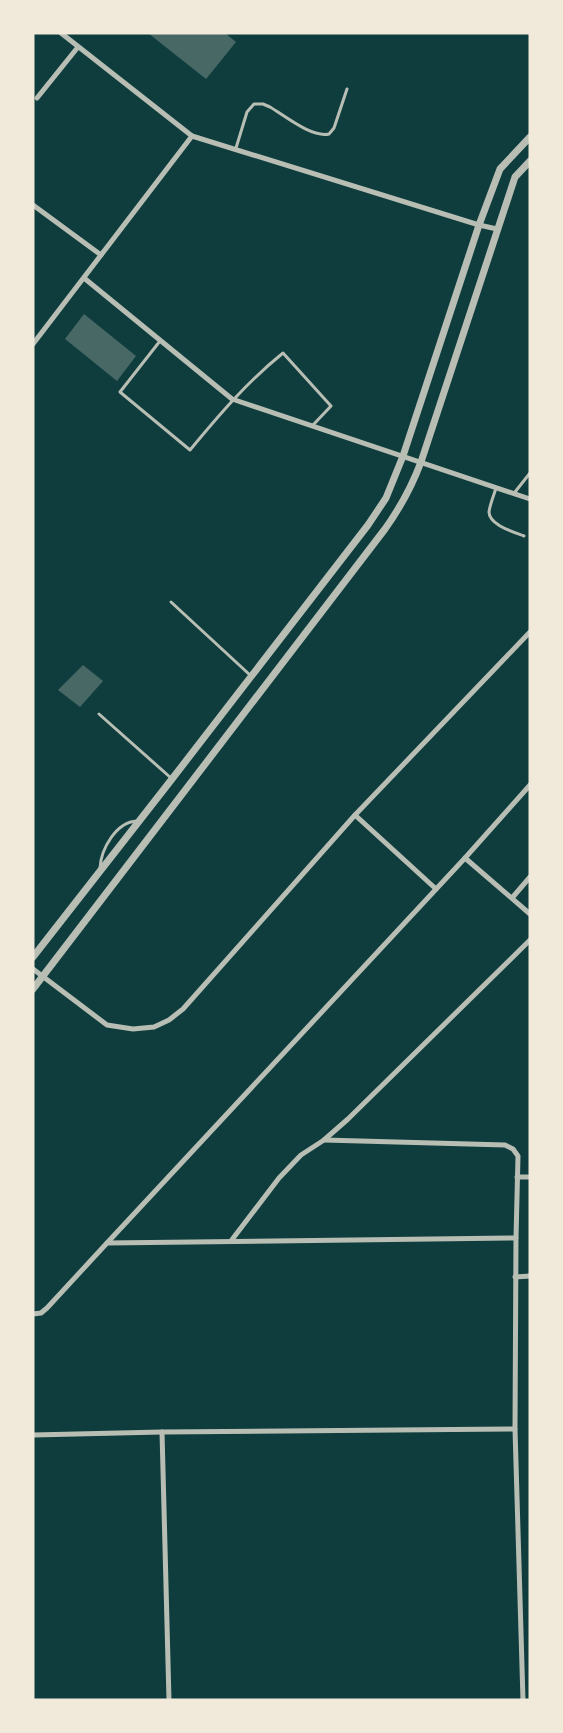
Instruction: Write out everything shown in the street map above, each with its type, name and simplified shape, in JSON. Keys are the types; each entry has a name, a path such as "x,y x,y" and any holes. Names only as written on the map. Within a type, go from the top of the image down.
{"street":[{"path":"61,33 192,136 497,229"},
{"path":"37,98 78,46"},
{"path":"33,344 192,136"},
{"path":"33,957 252,676 368,525 386,498 403,456 479,225 501,169 530,137"},
{"path":"33,989 385,529 412,486 515,177 530,161"},
{"path":"33,205 101,255"},
{"path":"84,278 232,399 530,499"},
{"path":"33,969 107,1025 133,1029 154,1027 169,1020 183,1009 355,815 530,632"},
{"path":"33,1314 41,1313 48,1308 530,785"},
{"path":"355,815 436,889"},
{"path":"465,858 530,914"},
{"path":"512,898 530,877"},
{"path":"231,1241 279,1178 301,1155 324,1140 348,1119 530,940"},
{"path":"324,1140 505,1145 518,1155 515,1430 522,1700"},
{"path":"518,1177 530,1176"},
{"path":"107,1242 516,1238"},
{"path":"515,1277 530,1276"},
{"path":"33,1435 515,1430"},
{"path":"162,1432 169,1700"}],"lane":[{"path":"236,150 248,112 254,104 270,107 313,133 323,136 329,134 334,128 347,89"},
{"path":"160,341 120,392 189,450 232,399 261,370 283,353 331,406 312,426"},
{"path":"513,494 530,473"},
{"path":"496,488 489,513 491,518 498,524 524,536"},
{"path":"171,602 252,676"},
{"path":"99,714 172,779"}],"building":[{"path":"148,33 225,33 236,42 206,79"},
{"path":"84,314 136,356 117,381 65,339"},
{"path":"83,665 103,681 80,707 58,690"}]}
